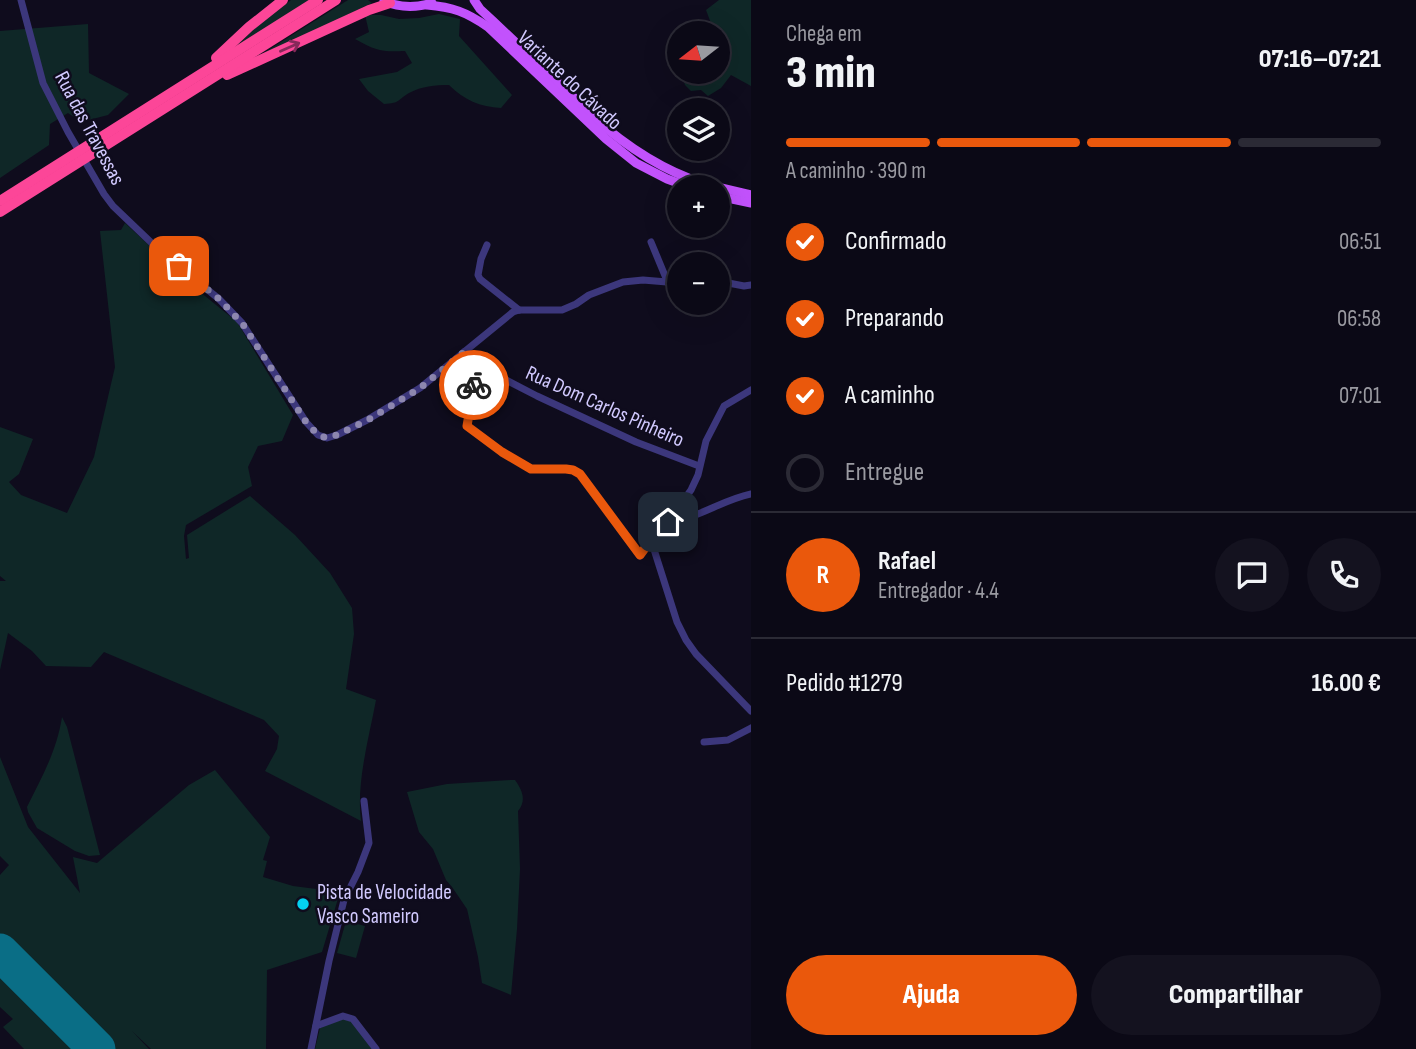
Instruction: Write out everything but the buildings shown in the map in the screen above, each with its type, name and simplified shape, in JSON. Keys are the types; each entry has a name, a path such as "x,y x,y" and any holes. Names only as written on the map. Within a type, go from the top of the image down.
{"highway":[{"path":"125,122 135,110 220,55 283,0"},
{"path":"0,201 318,0"},
{"path":"0,212 336,0"},
{"path":"142,122 155,118 228,74 386,2"}],"main road":[{"path":"427,5 438,0"},
{"name":"Variante do Cávado","path":"474,0 480,9 606,128 646,158 679,175"},
{"name":"Variante do Cávado","path":"386,2 402,6 454,8 474,18 488,27 606,139 636,163 667,179"},
{"name":"Variante do Cávado","path":"730,190 751,195"},
{"path":"730,199 751,203"}],"street":[{"name":"Rua das Travessas","path":"21,0 43,83 104,194 150,241 231,310 306,422 318,435 327,438 368,420 420,388 464,352"},
{"path":"650,242 667,280"},
{"path":"487,245 478,275 519,310"},
{"path":"464,352 513,312 562,310 589,295 623,282 643,279 667,282"},
{"path":"730,283 751,285"},
{"name":"Rua Dom Carlos Pinheiro","path":"464,352 479,366 537,396 636,442 699,466"},
{"path":"479,366 467,426 531,469 566,469 580,474 640,555 691,491 698,475 706,441 724,407 751,390"},
{"path":"668,522 693,516 751,494"},
{"path":"651,540 677,622 686,640 751,711"},
{"path":"704,742 728,740 751,728"},
{"path":"311,1049 344,900 369,843 364,802"},
{"path":"316,1026 343,1016 354,1019 376,1049"}],"green space":[{"path":"291,0 309,0 235,48 253,30"},
{"path":"348,0 368,0 372,3 246,64"},
{"path":"719,0 751,0 751,86 730,76 730,21 710,21 706,10"},
{"path":"439,14 460,19 459,36 512,95 501,108 473,102 449,85 419,89 396,102 384,104 368,91 359,79 397,72 412,63 405,51 379,50 355,39 369,32 365,15 399,19"},
{"path":"88,24 89,73 129,94 108,115 81,122 68,113 50,124 49,145 0,178 0,31"},
{"path":"724,84 708,96 701,90 691,91 685,85"},
{"path":"125,223 194,287 237,322 293,415 282,441 258,446 248,467 252,486 186,525 186,559 189,558 187,535 250,496 295,535 330,573 352,608 354,634 346,689 376,700 360,791 361,821 265,771 277,749 279,736 264,720 104,652 91,667 46,666 32,651 8,633 0,670 0,581 6,581 0,576 0,427 33,439 19,474 9,482 21,495 67,513 94,457 115,367 100,231 121,230"},
{"path":"62,717 67,727 100,855 89,856 75,851 37,828 28,812 27,807 53,752"},
{"path":"0,757 28,827 80,893 73,857 97,863 189,785 215,770 270,837 263,860 267,861 263,877 293,886 340,892 322,952 267,970 266,1049 151,1049 132,1031 149,1049 111,1049 0,938 0,875 9,865 0,856"},
{"path":"515,780 523,799 518,811 520,869 511,995 482,983 467,909 446,880 433,849 419,832 407,792 447,784"},
{"path":"346,921 365,926 356,958 337,953"},
{"path":"0,964 84,1049 24,1049 3,1027 13,1019 0,1007"},
{"path":"339,1018 351,1021 373,1049 315,1049 320,1028"}],"runway":[{"path":"0,952 97,1049"}],"way so far":[{"path":"179,266 219,299 242,323 306,422 318,435 327,438 368,420 420,388 464,352 479,366 474,385"}],"place":[{"name":"Pista de Velocidade Vasco Sameiro","path":"303,904"}],"route":[{"path":"474,385 467,426 531,469 566,469 580,474 640,555 668,522"}]}
